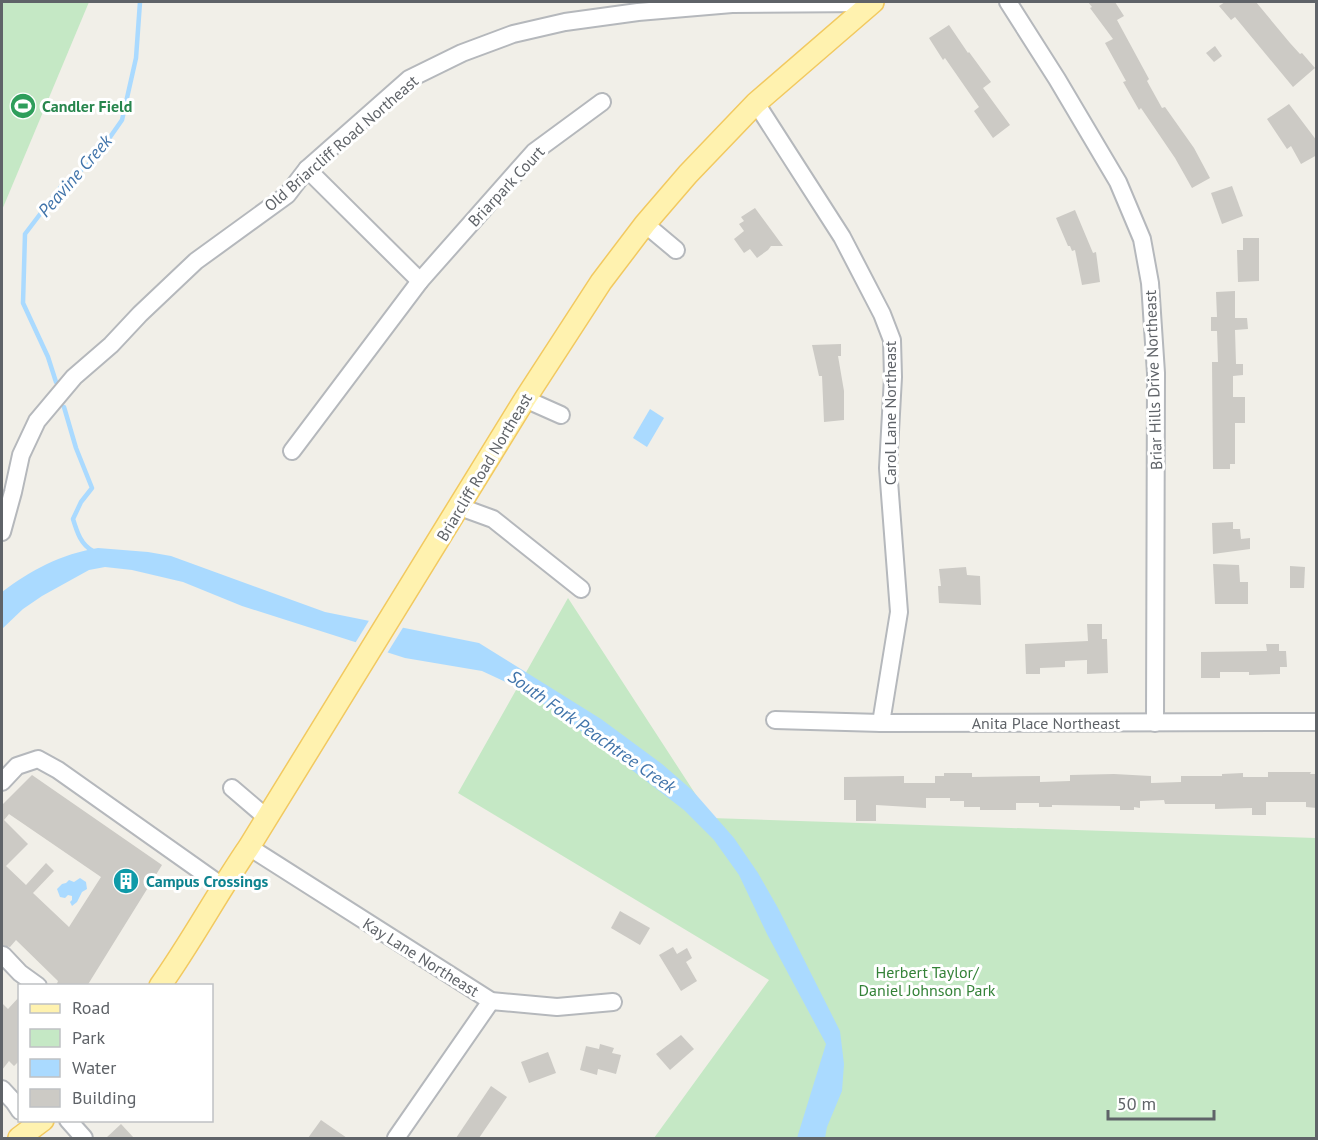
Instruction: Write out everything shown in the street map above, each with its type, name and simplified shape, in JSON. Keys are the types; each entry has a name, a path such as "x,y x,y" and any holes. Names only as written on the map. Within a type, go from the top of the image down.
{"main road":[{"name":"Briarcliff Road Northeast","path":"161,984 189,945 222,886 249,847 525,399 601,282 645,224 688,174 756,103 872,2"}],"street":[{"name":"Old Briarcliff Road Northeast","path":"2,532 14,492 21,455 37,422 67,386 196,261 287,195 307,169 409,79 462,53 513,34 565,22 732,4 872,2"},
{"name":"Briar Hills Drive Northeast","path":"1008,2 1058,79 1118,182 1142,238 1150,283 1156,373 1155,723"},
{"name":"Briarpark Court","path":"292,451 420,281 534,152 602,102"},
{"name":"Carol Lane Northeast","path":"756,103 842,237 882,314 892,340 888,468 899,612 881,723"},
{"path":"307,169 420,281"},
{"path":"645,224 676,250"},
{"path":"525,399 561,415"},
{"path":"460,507 493,519 581,589"},
{"name":"Anita Place Northeast","path":"775,720 881,723 1317,722"},
{"path":"2,782 17,766 38,759 58,770 222,886"},
{"path":"232,788 267,818"},
{"name":"Kay Lane Northeast","path":"249,847 491,1001 557,1007 613,1002"},
{"path":"3,955 20,973 35,984"},
{"path":"396,1138 491,1001"},
{"path":"2,1089 18,1108"},
{"path":"70,1122 84,1138"}],"green space":[{"name":"Candler Field","path":"2,2 89,2 2,210"},
{"name":"Herbert Taylor/ Daniel Johnson Park","path":"568,598 711,818 1316,838 1316,1138 654,1138 769,980 458,793"}],"water":[{"path":"650,409 664,418 647,447 633,438"},
{"name":"South Fork Peachtree Creek","path":"98,548 171,556 325,612 479,643 601,719 662,764 692,790 734,838 758,873 840,1031 844,1064 842,1091 827,1127 825,1138 797,1138 826,1044 767,934 739,875 714,840 684,810 560,715 523,690 482,671 405,658 242,606 183,582 132,570 105,567 89,570 42,596 23,609 2,629 2,592 47,564 71,554"},
{"path":"80,878 86,882 87,889 72,906 70,902 72,896 60,897 57,889 69,880 74,882"}],"pier":[{"path":"370,619 404,626 386,655 354,645"}],"building":[{"path":"1088,2 1115,2 1124,16 1117,20 1149,79 1147,81 1162,108 1165,107 1194,148 1210,178 1192,188 1175,158 1141,108 1139,110 1123,82 1126,81 1105,43 1113,39"},
{"path":"1225,2 1256,2 1290,43 1315,68 1293,87 1235,17 1231,20 1219,6"},
{"path":"949,25 991,82 983,88 1010,125 993,138 974,111 979,107 929,38"},
{"path":"1215,46 1222,56 1214,62 1206,53"},
{"path":"1289,104 1317,141 1317,155 1301,164 1291,146 1287,149 1267,119"},
{"path":"1232,186 1243,216 1222,224 1211,193"},
{"path":"755,208 783,246 771,246 757,258 750,249 744,253 734,239 744,231 739,224 744,221 741,217"},
{"path":"1075,210 1093,253 1096,252 1100,282 1082,285 1075,250 1072,251 1068,246 1056,218"},
{"path":"1243,238 1259,238 1259,281 1238,282 1237,250 1243,250"},
{"path":"1235,291 1235,318 1247,318 1248,329 1235,330 1236,364 1243,364 1243,375 1233,376 1233,397 1245,397 1245,423 1235,423 1235,464 1230,464 1230,469 1213,469 1212,362 1218,362 1217,331 1211,331 1211,317 1217,317 1216,292"},
{"path":"841,344 841,356 838,356 844,391 844,420 824,422 822,376 819,376 812,345"},
{"path":"1233,522 1233,529 1240,529 1241,539 1250,538 1250,549 1213,554 1212,523"},
{"path":"1213,564 1239,565 1240,582 1248,582 1248,604 1215,604"},
{"path":"1290,566 1305,567 1304,588 1290,588"},
{"path":"966,567 967,575 980,576 981,605 939,603 938,586 941,586 939,569"},
{"path":"1087,624 1102,624 1102,639 1107,639 1108,673 1087,674 1087,660 1065,661 1065,667 1040,668 1040,674 1026,674 1025,644 1088,641"},
{"path":"1266,644 1279,644 1279,651 1286,651 1287,667 1280,667 1280,674 1249,675 1249,672 1220,672 1220,678 1201,678 1201,652 1267,651"},
{"path":"1268,772 1317,774 1317,808 1306,807 1306,802 1266,802 1266,815 1252,815 1252,808 1215,809 1215,804 1165,804 1164,800 1140,801 1140,808 1134,807 1134,810 1120,810 1120,806 1052,805 1052,807 1039,807 1039,803 1016,803 1016,810 980,810 980,807 964,807 964,801 950,801 950,798 926,798 926,808 876,805 876,821 856,821 856,800 844,800 844,777 904,776 904,783 935,783 935,776 944,776 944,773 972,773 972,777 1040,776 1040,782 1070,781 1070,775 1114,774 1151,776 1151,783 1181,782 1181,776 1222,776 1222,774 1243,773 1243,777 1268,777"},
{"name":"Campus Crossings","path":"32,775 162,865 88,984 57,984 58,981 16,940 10,947 2,945 2,805","holes":["9,814 101,877 69,927 33,893 54,871 46,863 26,885 6,866 28,844 4,820"]},
{"path":"620,911 650,928 640,945 611,928"},
{"path":"673,947 677,954 687,948 692,958 686,962 697,981 681,991 659,955"},
{"path":"18,998 18,1062 14,1066 9,1061 2,1070 2,1003 8,1009"},
{"path":"681,1035 694,1049 670,1070 656,1054"},
{"path":"600,1044 614,1048 612,1053 621,1055 616,1074 598,1069 597,1075 580,1070 586,1046 599,1049"},
{"path":"548,1052 556,1073 529,1083 521,1062"},
{"path":"491,1086 507,1097 479,1138 456,1138"},
{"path":"321,1120 347,1138 308,1138"},
{"path":"121,1124 134,1138 106,1138"}],"waterway":[{"name":"Peavine Creek","path":"56,382 48,357 23,303 25,234 63,184 94,160 122,120 136,58 140,2"},
{"name":"Peavine Creek","path":"64,407 76,448 92,488 81,502 73,519 82,542 93,551"}],"place":[{"name":"Candler Field","path":"23,106"},
{"name":"Campus Crossings","path":"126,881"}]}
